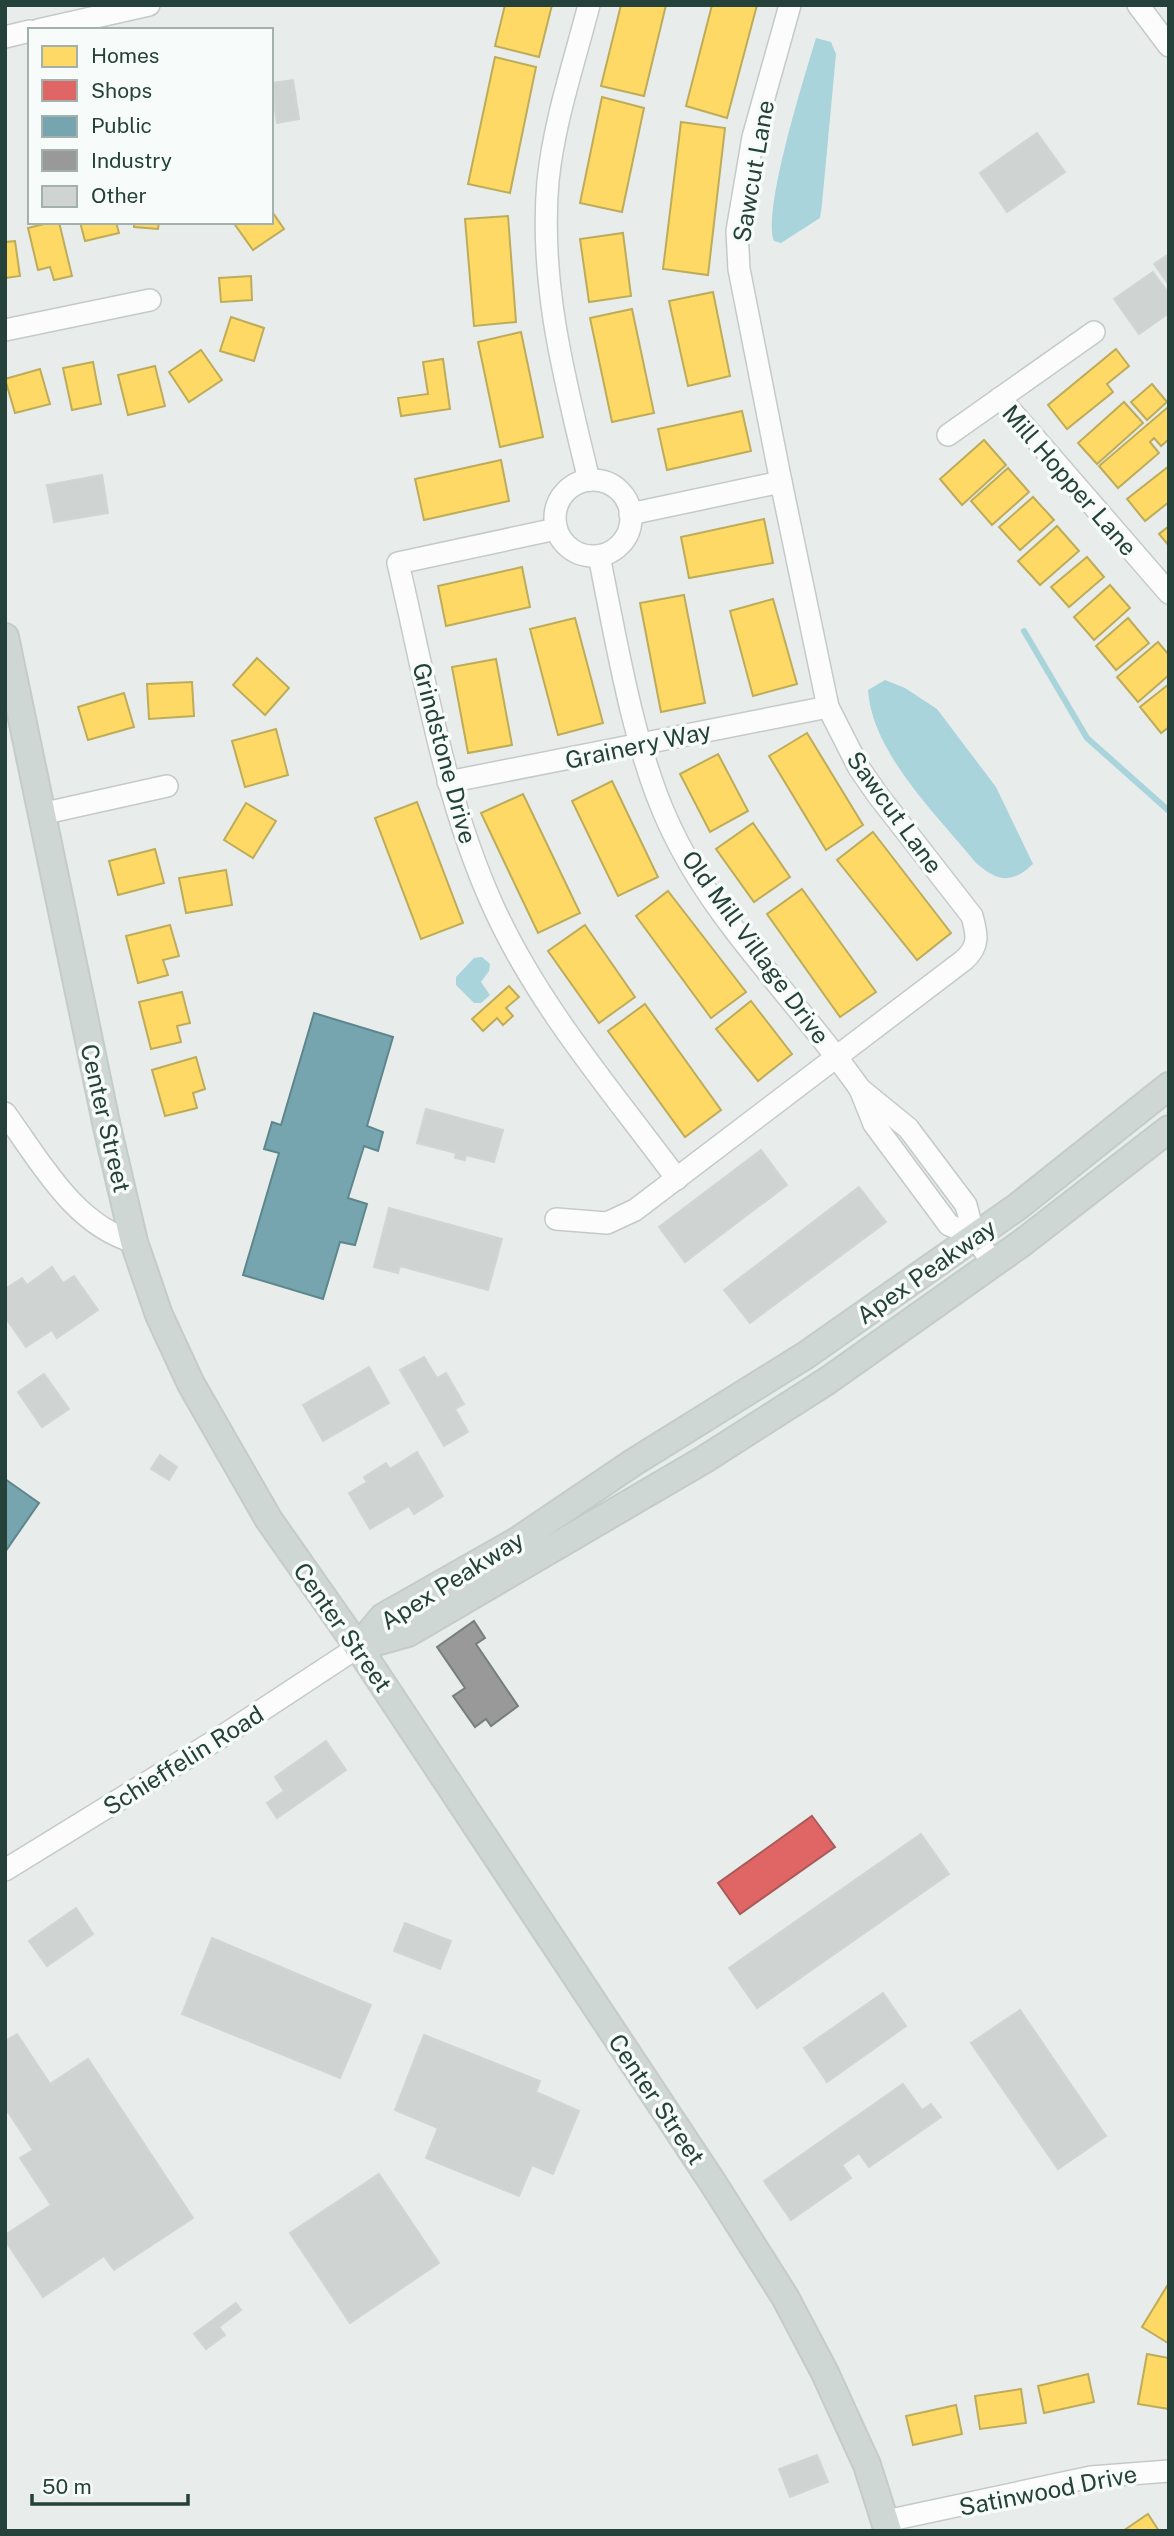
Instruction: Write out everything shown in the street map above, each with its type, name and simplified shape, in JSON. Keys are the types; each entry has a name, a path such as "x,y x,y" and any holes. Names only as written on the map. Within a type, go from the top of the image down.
{"main road":[{"name":"Center Street","path":"6,646 134,1241 159,1315 191,1384 264,1511 358,1647 713,2183 785,2297 867,2465 887,2526"},
{"name":"Apex Peakway","path":"358,1647 383,1617 517,1541 634,1462 806,1356 1017,1207 1169,1086"},
{"name":"Apex Peakway","path":"358,1647 408,1633 682,1473 827,1381 993,1263 1169,1129"}],"street":[{"path":"47,28 149,5"},
{"path":"589,5 554,145 546,231 553,322 589,480"},
{"name":"Sawcut Lane","path":"556,1219 607,1223 635,1210 972,954 978,937 972,916 859,768 828,707 780,482 739,269 737,231 753,137 790,5"},
{"path":"1138,5 1169,46"},
{"path":"5,37 28,32"},
{"path":"5,330 150,300"},
{"path":"948,435 1094,332"},
{"name":"Mill Hopper Lane","path":"1000,398 1169,593"},
{"path":"589,480 601,481 621,492 631,513 626,536 619,545 599,556 588,556 568,547 556,529 556,507 561,496 578,483 589,480"},
{"path":"631,513 780,482"},
{"name":"Grindstone Drive","path":"556,529 398,563 449,782 474,857 515,950 559,1021 677,1179"},
{"name":"Old Mill Village Drive","path":"599,556 642,744 653,786 669,825 690,861 754,953 837,1056 860,1089 874,1124 949,1224 974,1236 993,1263"},
{"name":"Grainery Way","path":"449,782 828,707"},
{"path":"41,814 167,786"},
{"path":"5,1113 89,1220 110,1235 134,1241"},
{"name":"Schieffelin Road","path":"5,1870 210,1744 358,1647"},
{"name":"Satinwood Drive","path":"887,2526 1091,2477 1169,2471"}],"water":[{"path":"816,38 831,42 836,54 820,218 781,243 774,241 774,201 786,142"},
{"path":"885,680 905,688 937,709 996,787 1033,864 1012,877 991,874 976,863 926,804 894,760 872,714 868,690"},
{"path":"482,957 490,964 489,971 481,982 490,995 481,1003 474,1003 456,985 456,977 474,958"}],"building: Homes":[{"path":"505,5 552,5 539,57 495,46"},
{"path":"621,5 666,5 644,96 601,86"},
{"path":"712,5 757,5 727,118 686,106"},
{"path":"495,57 536,67 510,193 468,184"},
{"path":"602,97 644,108 622,212 580,203"},
{"path":"681,122 725,128 708,275 663,269"},
{"path":"273,213 284,229 253,250 234,224 273,224"},
{"path":"508,216 516,322 474,326 465,219"},
{"path":"59,224 72,276 54,280 50,267 38,270 28,228"},
{"path":"81,224 117,224 119,233 85,241"},
{"path":"134,224 159,224 158,229 134,227"},
{"path":"623,233 631,296 589,302 580,239"},
{"path":"15,241 20,276 5,278 5,242"},
{"path":"251,276 252,300 221,302 219,278"},
{"path":"713,292 730,376 688,386 669,301"},
{"path":"632,309 654,413 612,422 590,318"},
{"path":"231,317 264,328 254,361 220,351"},
{"path":"521,332 543,437 500,447 478,342"},
{"path":"1116,349 1129,366 1107,384 1113,392 1067,429 1048,405"},
{"path":"201,350 222,380 189,402 169,372"},
{"path":"443,359 450,409 401,416 398,398 428,394 423,362"},
{"path":"93,362 101,404 72,410 63,368"},
{"path":"155,366 165,406 128,415 118,375"},
{"path":"40,369 50,404 15,413 5,379"},
{"path":"1152,384 1167,402 1147,420 1131,402"},
{"path":"1124,402 1143,423 1097,464 1078,443"},
{"path":"1168,407 1169,439 1161,446 1154,438 1150,442 1159,453 1118,488 1099,466"},
{"path":"742,411 751,451 667,470 658,429"},
{"path":"984,440 1006,465 962,505 940,479"},
{"path":"501,460 509,501 424,520 415,479"},
{"path":"1169,466 1169,502 1145,521 1127,499"},
{"path":"1008,468 1029,492 992,525 971,501"},
{"path":"1033,497 1054,520 1020,550 999,527"},
{"path":"764,519 773,563 689,578 681,537"},
{"path":"1057,526 1079,551 1040,585 1018,561"},
{"path":"1169,526 1169,546 1159,534"},
{"path":"1087,557 1104,577 1069,607 1051,587"},
{"path":"522,567 530,607 446,626 438,586"},
{"path":"1110,585 1130,608 1094,640 1074,617"},
{"path":"684,595 705,703 661,712 640,603"},
{"path":"773,599 797,684 753,696 730,611"},
{"path":"575,618 603,723 558,735 530,629"},
{"path":"1128,618 1149,643 1116,670 1096,646"},
{"path":"1158,642 1169,655 1169,675 1138,702 1117,677"},
{"path":"257,658 289,688 265,715 233,685"},
{"path":"496,659 512,745 468,753 452,667"},
{"path":"192,682 194,716 149,719 147,684"},
{"path":"1169,684 1169,727 1161,733 1140,707"},
{"path":"124,693 134,727 88,740 78,707"},
{"path":"276,729 288,775 245,787 232,741"},
{"path":"807,733 863,825 826,850 769,756"},
{"path":"718,754 748,811 710,832 680,774"},
{"path":"612,781 658,877 618,896 572,801"},
{"path":"523,794 580,913 538,933 481,813"},
{"path":"417,802 463,923 421,939 375,818"},
{"path":"246,803 276,821 253,858 224,840"},
{"path":"753,823 790,877 754,902 716,849"},
{"path":"873,832 951,933 917,960 837,860"},
{"path":"155,849 164,883 118,895 109,861"},
{"path":"226,870 232,905 186,913 179,878"},
{"path":"802,889 876,992 840,1017 767,914"},
{"path":"668,891 746,992 711,1018 636,916"},
{"path":"170,925 179,956 163,960 168,975 138,983 126,936"},
{"path":"585,925 635,997 599,1023 548,951"},
{"path":"509,986 519,997 506,1008 513,1016 503,1025 497,1018 483,1031 472,1019"},
{"path":"182,992 190,1023 177,1026 181,1042 151,1049 139,1002"},
{"path":"751,1001 792,1054 758,1081 716,1029"},
{"path":"645,1004 721,1110 685,1137 608,1031"},
{"path":"196,1057 205,1089 193,1093 197,1108 165,1116 152,1070"},
{"path":"1167,2286 1169,2287 1168,2343 1142,2327"},
{"path":"1147,2354 1169,2358 1169,2409 1138,2404"},
{"path":"1088,2374 1094,2402 1044,2413 1038,2386"},
{"path":"1021,2389 1026,2423 980,2429 975,2396"},
{"path":"956,2405 962,2434 913,2445 906,2416"},
{"path":"1148,2514 1159,2531 1123,2531"}],"building: Shops":[{"path":"812,1816 835,1847 740,1914 718,1883"}],"building: Public":[{"path":"314,1013 393,1037 367,1126 383,1132 378,1151 364,1146 348,1198 367,1204 355,1245 340,1242 323,1299 243,1275 279,1153 264,1149 272,1122 281,1125"},
{"path":"5,1479 39,1503 5,1552"}],"building: Industry":[{"path":"474,1621 485,1638 476,1644 518,1706 491,1726 486,1719 475,1727 453,1696 465,1688 437,1647"}],"building: Other":[{"path":"293,80 299,119 277,123 273,83"},
{"path":"1037,133 1065,172 1007,212 980,173"},
{"path":"1169,254 1169,285 1154,264"},
{"path":"1153,272 1169,294 1169,313 1139,334 1114,299"},
{"path":"102,475 108,513 54,522 47,485"},
{"path":"426,1109 503,1130 494,1162 466,1155 465,1160 455,1158 456,1153 417,1143"},
{"path":"761,1150 787,1185 685,1262 659,1227"},
{"path":"859,1187 886,1222 750,1323 724,1290"},
{"path":"389,1208 502,1239 488,1290 400,1266 398,1273 374,1267"},
{"path":"52,1267 63,1283 74,1276 98,1310 57,1338 52,1330 26,1347 5,1317 5,1289 22,1278 27,1285"},
{"path":"424,1357 437,1378 446,1373 464,1404 455,1409 468,1432 444,1446 400,1370"},
{"path":"369,1367 389,1403 323,1441 303,1405"},
{"path":"44,1374 69,1409 42,1427 18,1392"},
{"path":"417,1452 443,1496 414,1514 409,1506 370,1529 349,1493 367,1482 364,1477 386,1463 390,1469"},
{"path":"160,1455 177,1467 169,1480 151,1469"},
{"path":"326,1741 346,1770 277,1818 267,1803 284,1791 275,1777"},
{"path":"921,1834 949,1874 757,2008 729,1968"},
{"path":"76,1908 93,1934 47,1966 29,1941"},
{"path":"405,1923 451,1941 440,1969 394,1951"},
{"path":"212,1938 371,2005 340,2078 182,2014"},
{"path":"883,1993 906,2026 827,2082 804,2048"},
{"path":"1020,2010 1106,2136 1058,2169 971,2043"},
{"path":"17,2034 50,2084 88,2059 193,2218 114,2270 104,2256 43,2297 5,2240 5,2235 51,2205 20,2158 33,2150 8,2112 5,2113 5,2041"},
{"path":"424,2035 540,2081 536,2092 579,2111 553,2174 532,2165 519,2196 426,2158 438,2128 395,2110"},
{"path":"903,2084 922,2110 931,2104 941,2117 869,2167 859,2153 842,2165 851,2178 791,2220 764,2181"},
{"path":"379,2174 439,2263 350,2323 290,2233"},
{"path":"236,2303 241,2310 219,2327 225,2335 206,2349 194,2334"},
{"path":"817,2455 828,2482 790,2497 779,2469"}],"waterway":[{"path":"1024,631 1087,738 1169,811"}]}
